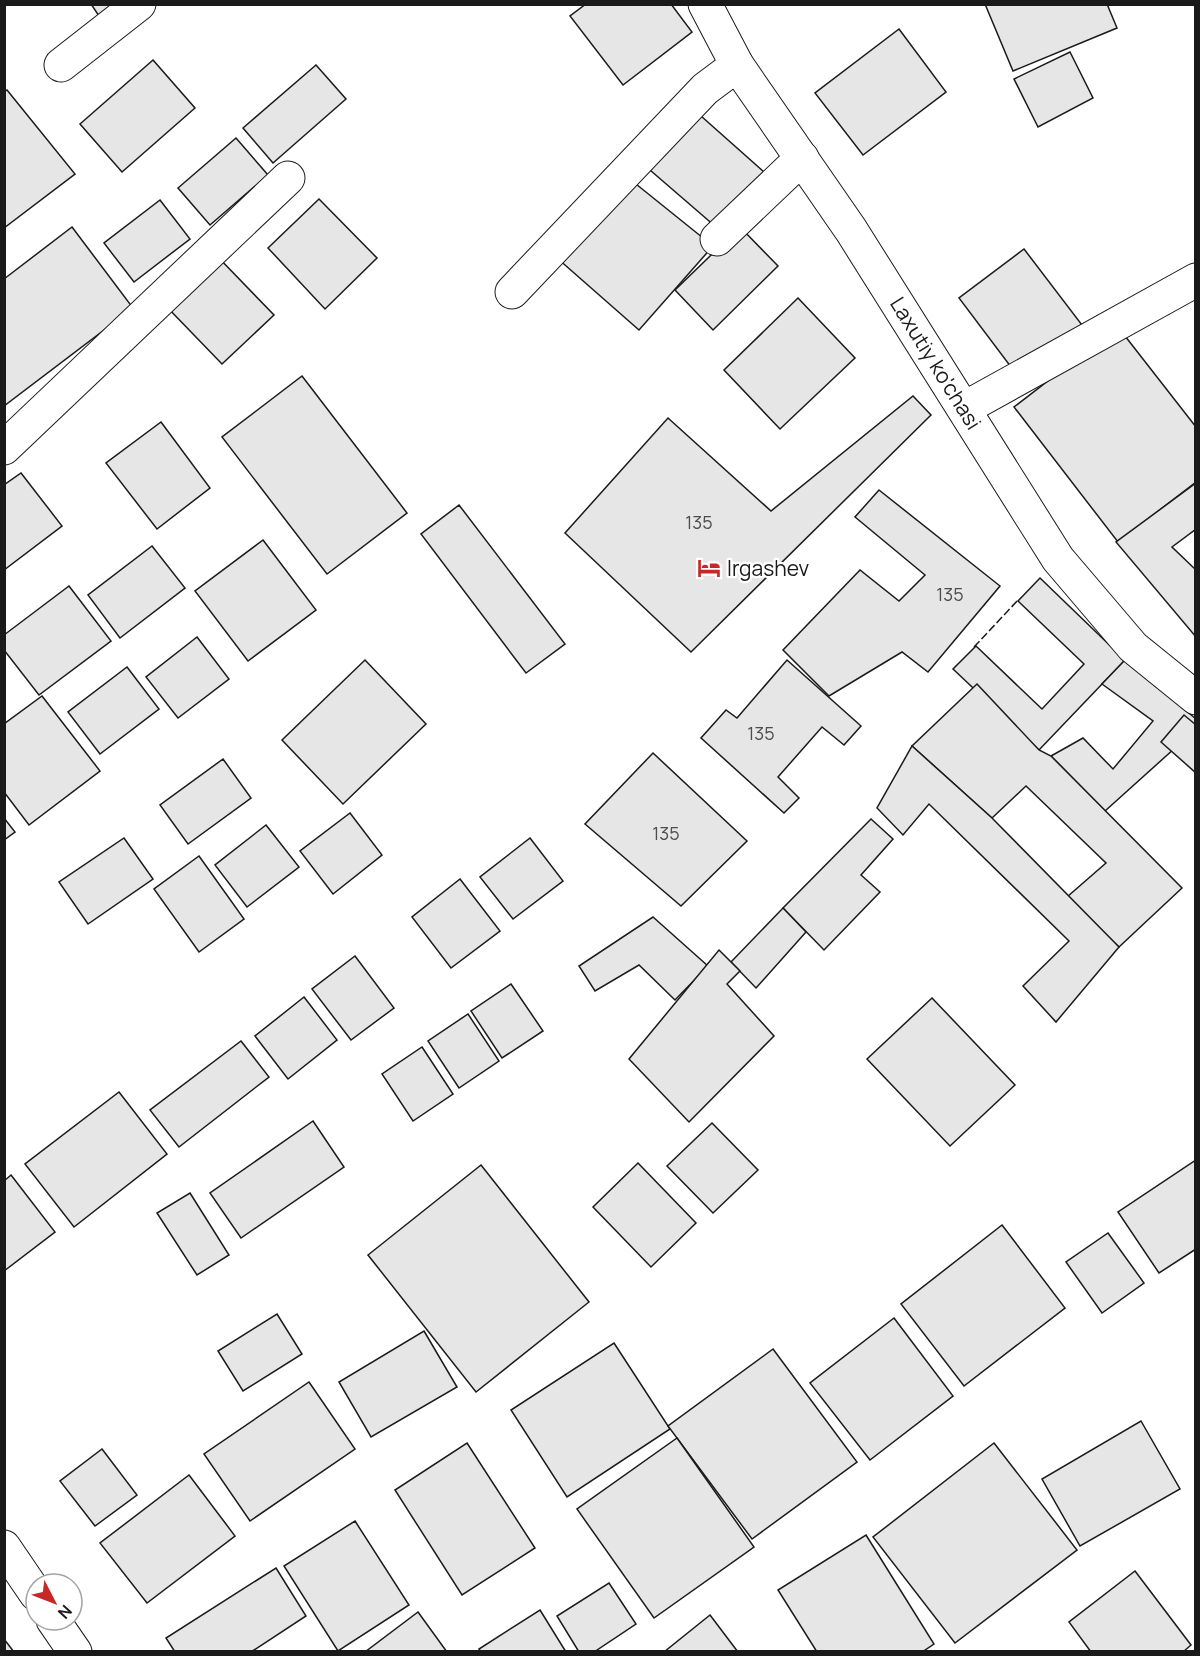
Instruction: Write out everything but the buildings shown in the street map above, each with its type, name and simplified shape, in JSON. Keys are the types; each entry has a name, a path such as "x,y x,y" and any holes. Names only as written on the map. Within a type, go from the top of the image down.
{"street":[{"path":"61,65 139,4"},
{"name":"Laxutiy ko'chasi","path":"705,4 738,65 851,230 1058,559 1133,647 1196,698"},
{"path":"512,292 705,89 738,65"},
{"path":"717,239 802,158"},
{"path":"4,448 288,178"},
{"path":"965,408 1196,280"},
{"path":"4,1548 24,1577"},
{"path":"61,1632 75,1652"}],"fence":[{"path":"974,647 1019,599"}],"place":[{"name":"Irgashev","path":"709,568"}]}
